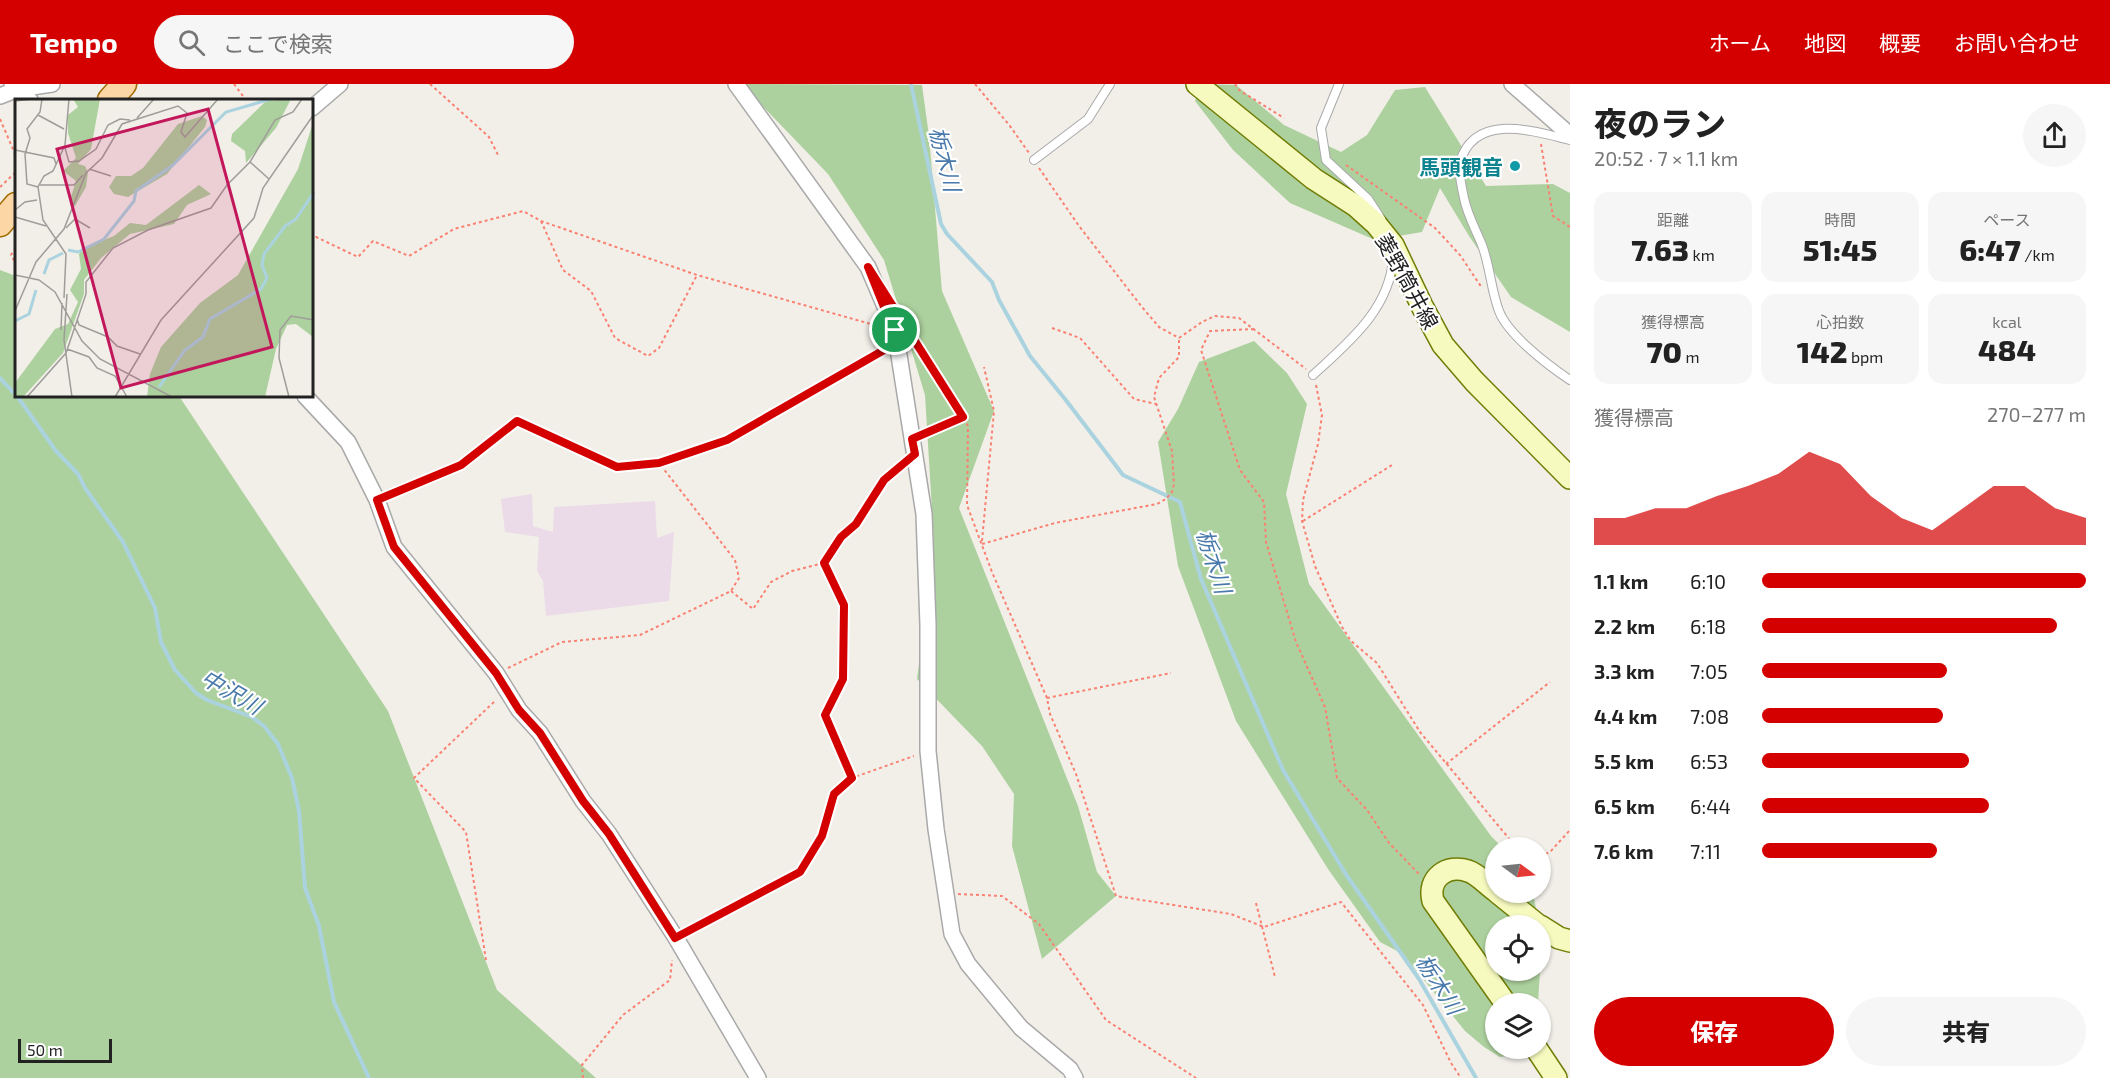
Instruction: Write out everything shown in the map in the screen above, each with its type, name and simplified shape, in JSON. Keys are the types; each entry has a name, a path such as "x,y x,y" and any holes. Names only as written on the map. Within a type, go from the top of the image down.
{"main road":[{"path":"111,99 124,84"},
{"name":"菱野筒井線","path":"1197,84 1314,179 1356,206 1376,224 1393,245 1443,345 1474,381 1570,478"},
{"path":"0,224 15,207"},
{"path":"1485,884 1465,870 1446,872 1433,881 1433,901 1498,993"},
{"path":"1510,903 1526,915"},
{"path":"1551,933 1570,941"},
{"path":"1543,1059 1556,1078"}],"street":[{"path":"0,96 15,86 52,84"},
{"path":"314,106 340,84"},
{"path":"736,84 868,267 899,332 924,514 928,625 928,751 936,829 952,934 968,964 1021,1028 1070,1069 1075,1078"},
{"path":"1512,84 1570,135"},
{"path":"15,86 29,99"},
{"path":"307,398 348,442 377,500 394,547 496,673 519,710 540,733 583,801 609,834 675,938 758,1078"}],"lane":[{"path":"1034,160 1088,119 1110,84"},
{"path":"1313,375 1347,345 1368,322 1381,300 1390,275 1393,245 1379,214 1368,199 1326,160 1321,128 1339,84"},
{"path":"1570,140 1540,133 1495,128 1474,137 1460,164 1464,200 1483,248 1499,313 1535,354 1570,380"}],"path":[{"path":"234,84 245,99"},
{"path":"430,84 489,137 498,155"},
{"path":"975,84 1010,126 1079,226 1142,308 1159,327 1179,338"},
{"path":"1235,84 1239,90 1284,118"},
{"path":"0,119 15,154"},
{"path":"1540,133 1552,216 1570,227"},
{"path":"1326,160 1349,165 1435,228 1460,255 1499,313"},
{"path":"0,187 15,173"},
{"path":"314,240 316,237 358,257 373,241 409,256 454,229 523,211 541,221 697,275 899,332 968,426 967,505 992,572 1047,698 1050,714 1076,774 1116,896 1231,914 1264,927 1341,902 1423,1005 1451,1063 1461,1078"},
{"path":"541,221 563,270 591,291 615,338 648,356 659,348 697,275"},
{"path":"15,249 11,255 15,262"},
{"path":"1179,338 1215,316 1239,318 1313,375 1322,415 1318,444 1303,500 1302,521 1316,566 1342,627 1351,641 1377,663 1420,732 1508,837"},
{"path":"1052,328 1080,338 1134,399 1156,404"},
{"path":"1254,329 1210,331 1201,350 1240,470 1264,502 1266,542 1296,642 1325,707 1337,778 1367,810 1389,843 1432,888"},
{"path":"377,500 461,465 517,421 617,467 659,463 727,440 899,332"},
{"path":"982,544 1054,523 1157,504 1166,499 1172,492 1174,484 1172,451 1154,397 1159,378 1179,357 1179,338"},
{"path":"982,544 994,411 984,367"},
{"path":"731,591 753,609 771,582 792,571 824,563 841,537 856,524 884,480 913,446 963,417"},
{"path":"496,673 562,642 640,635 731,591 739,578 735,560 659,463"},
{"path":"1302,521 1392,465"},
{"path":"824,563 844,605 843,679 825,715 852,778"},
{"path":"1047,698 1171,673"},
{"path":"1446,764 1550,682"},
{"path":"486,960 466,832 414,778 507,689"},
{"path":"583,1078 582,1065 623,1015 670,980 675,938 800,872 822,836 834,794 852,778 928,751"},
{"path":"1551,851 1570,830"},
{"path":"946,893 1002,896 1039,924 1106,1020 1196,1078"},
{"path":"1256,903 1275,977"}],"shaded area":[{"path":"532,494 533,526 553,532 554,507 655,501 657,538 674,532 669,601 546,616 543,581 537,571 539,537 505,532 501,499"}],"green space":[{"path":"746,84 922,85 929,136 942,291 994,411 959,508 1078,806 1097,872 1116,896 1042,959 1012,846 1014,794 982,746 917,679 934,543 925,395 884,260 828,174 751,94"},
{"path":"1202,84 1236,85 1284,125 1341,152 1367,135 1395,90 1425,87 1486,186 1553,184 1570,193 1570,332 1511,297 1469,236 1440,188 1422,232 1375,240 1290,203 1233,150 1195,101"},
{"path":"0,270 15,276 15,398 181,399 388,711 497,990 596,1078 0,1078"},
{"path":"1254,341 1287,373 1307,404 1286,494 1309,584 1492,837 1485,837 1485,903 1535,903 1537,915 1485,915 1485,981 1539,981 1539,993 1485,993 1485,1048 1465,1031 1403,954 1380,942 1328,869 1236,721 1178,566 1158,442 1178,409 1199,362"}],"waterway":[{"name":"栃木川","path":"911,84 941,224 947,234 992,282 999,300 1030,356 1123,475 1180,502 1201,579 1283,770 1347,876 1419,979 1476,1078"},
{"name":"中沢川","path":"0,378 15,394"},
{"name":"中沢川","path":"18,398 56,451 78,474 85,488 123,542 155,608 161,642 175,670 196,693 207,700 252,717 264,726 278,744 292,778 299,811 305,888 319,926 334,1002 369,1078"}],"place":[{"name":"馬頭観音","path":"1515,166"}],"route":[{"path":"868,267 963,417 912,439 915,454 884,480 856,524 841,537 824,563 844,605 843,679 825,715 852,778 834,794 822,836 800,872 675,938 609,834 583,801 540,733 519,710 496,673 394,547 377,500 461,465 517,421 617,467 659,463 727,440 898,342 895,330 868,267"}]}
